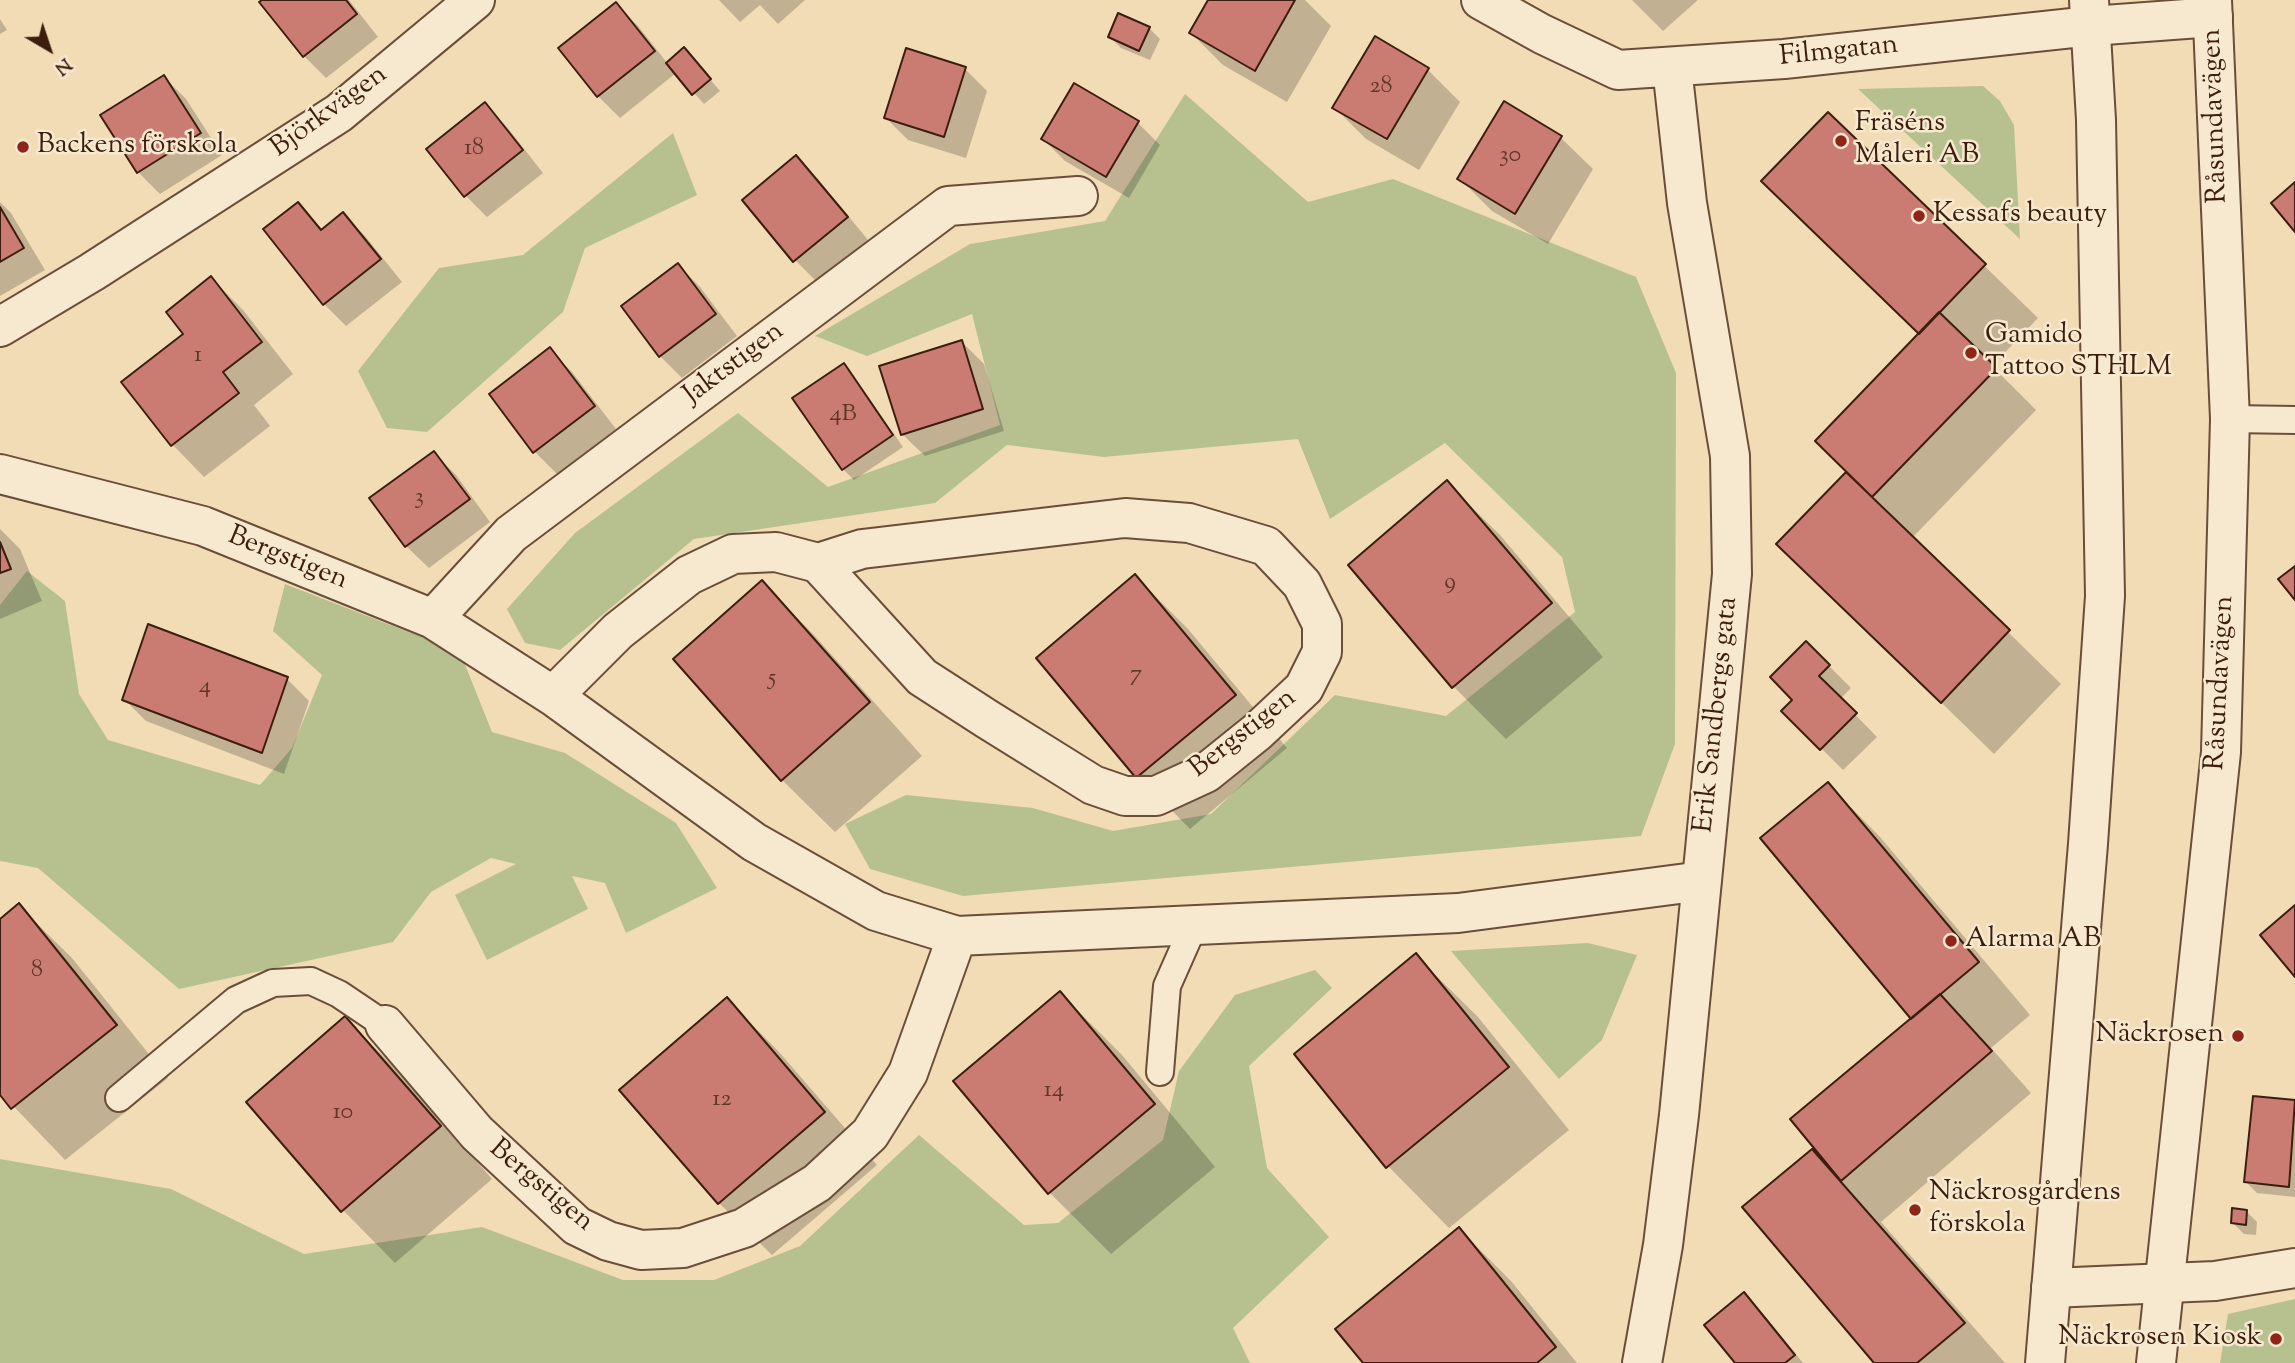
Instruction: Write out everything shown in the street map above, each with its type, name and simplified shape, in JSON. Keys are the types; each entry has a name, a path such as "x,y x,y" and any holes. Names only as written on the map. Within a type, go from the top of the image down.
{"street":[{"name":"Björkvägen","path":"0,327 92,272 339,113 475,0"},
{"name":"Filmgatan","path":"1482,0 1542,34 1618,70 1784,59 2090,13 2212,9"},
{"name":"Råsundavägen","path":"2156,1363 2221,752 2230,419 2212,9"},
{"path":"2045,1363 2087,858 2105,596 2096,147 2090,13"},
{"name":"Erik Sandbergs gata","path":"1642,1363 1663,1245 1679,1115 1732,574 1730,456 1687,203 1672,67"},
{"name":"Jaktstigen","path":"432,619 511,534 948,206 1078,196"},
{"name":"Bergstigen","path":"0,474 203,526 432,619 553,696 754,842 876,911 957,936 1458,913 1702,881"},
{"name":"Bergstigen","path":"1125,519 1189,523 1266,546 1302,584 1322,624 1322,652 1304,688 1257,732 1206,773 1156,796 1125,796 1093,785 922,677 818,563 862,548 1125,519"},
{"path":"553,696 618,631 689,575 733,554 776,552 818,563"},
{"name":"Bergstigen","path":"385,1025 477,1133 577,1226 608,1241 641,1250 682,1248 744,1228 817,1183 870,1134 908,1073 957,936"},
{"path":"2051,1288 2215,1281 2295,1268"}],"lane":[{"path":"2230,419 2295,420"},
{"path":"1160,1072 1167,986 1194,925"},
{"path":"119,1098 236,1000 273,983 311,981 339,994 385,1025"}],"green space":[{"path":"1983,86 2000,101 2014,125 2020,239 1858,89"},
{"path":"1185,94 1308,202 1393,179 1636,277 1676,373 1675,744 1641,836 963,896 870,869 845,824 906,795 1033,808 1113,831 1211,814 1335,695 1446,716 1575,612 1562,557 1445,443 1330,519 1298,439 1104,457 1007,445 935,503 694,539 560,650 525,643 507,609 575,533 738,413 828,487 1000,425 972,314 867,356 815,336 970,244 1105,221"},
{"path":"673,133 697,195 585,248 563,312 427,432 387,428 358,371 439,268 523,255"},
{"path":"27,571 65,601 79,694 108,740 260,785 292,748 322,675 273,631 285,584 460,652 492,732 565,753 676,823 717,888 626,933 605,883 572,876 588,909 487,960 455,895 516,864 491,858 431,892 393,942 179,989 38,868 0,861 0,605"},
{"path":"1588,943 1637,955 1602,1040 1559,1079 1451,951"},
{"path":"1315,970 1332,988 1249,1066 1267,1168 1329,1237 1233,1328 1250,1363 0,1363 0,1159 171,1189 304,1254 482,1227 623,1280 714,1280 800,1246 919,1135 1024,1225 1058,1223 1163,1140 1179,1071 1235,995"},
{"path":"2295,1299 2295,1363 2220,1363 2228,1314"}],"building":[{"path":"346,0 357,14 303,57 259,2"},
{"path":"1208,0 1295,0 1255,71 1189,33"},
{"path":"616,2 655,51 597,97 558,48"},
{"path":"1118,13 1150,27 1139,51 1108,37"},
{"path":"1375,36 1429,68 1387,139 1332,108"},
{"path":"684,47 711,79 692,95 666,63"},
{"path":"906,48 966,67 944,137 884,118"},
{"path":"164,75 201,133 137,173 100,115"},
{"path":"1074,83 1139,121 1106,177 1041,139"},
{"path":"1504,101 1562,136 1515,214 1457,179"},
{"path":"485,102 523,150 464,197 426,149"},
{"path":"1828,112 1986,264 1919,334 1761,181"},
{"path":"796,155 848,217 793,262 742,200"},
{"path":"2295,182 2295,232 2271,203"},
{"path":"298,202 321,230 343,212 381,259 323,305 263,229"},
{"path":"0,207 24,248 0,262"},
{"path":"678,263 716,314 659,357 621,306"},
{"path":"211,276 262,342 223,372 239,393 171,446 121,382 183,334 166,312"},
{"path":"1939,312 1997,368 1872,497 1815,441"},
{"path":"962,340 983,409 901,435 879,366"},
{"path":"550,347 595,406 533,453 489,394"},
{"path":"844,363 893,435 842,470 792,398"},
{"path":"434,451 470,499 405,547 369,498"},
{"path":"1846,472 2010,630 1941,703 1776,544"},
{"path":"1447,480 1552,603 1452,688 1348,565"},
{"path":"0,542 11,569 0,573"},
{"path":"2295,566 2295,600 2278,579"},
{"path":"1135,574 1236,695 1136,778 1036,658"},
{"path":"762,580 870,702 781,781 673,659"},
{"path":"148,624 288,677 262,753 122,700"},
{"path":"1806,641 1830,665 1819,676 1857,713 1820,750 1781,711 1792,700 1770,677"},
{"path":"1828,782 1979,962 1911,1019 1760,838"},
{"path":"19,903 117,1025 11,1109 0,1095 0,919"},
{"path":"2295,905 2295,977 2260,935"},
{"path":"1416,953 1509,1067 1386,1168 1294,1054"},
{"path":"1060,991 1155,1104 1048,1194 953,1081"},
{"path":"1940,994 1992,1051 1841,1181 1790,1119"},
{"path":"727,997 825,1112 718,1204 619,1090"},
{"path":"345,1016 441,1126 341,1212 246,1102"},
{"path":"2253,1096 2295,1100 2289,1187 2244,1182"},
{"path":"1812,1149 1965,1323 1917,1363 1874,1363 1742,1207"},
{"path":"2232,1208 2247,1210 2246,1225 2231,1223"},
{"path":"1459,1227 1556,1347 1537,1363 1363,1363 1335,1329"},
{"path":"1744,1292 1795,1355 1785,1363 1735,1363 1704,1325"}],"place":[{"name":"Fräséns Måleri AB","path":"1841,141"},
{"name":"Backens förskola","path":"23,147"},
{"name":"Kessafs beauty","path":"1919,216"},
{"name":"Gamido Tattoo STHLM","path":"1971,353"},
{"name":"Alarma AB","path":"1951,941"},
{"name":"Näckrosen","path":"2238,1036"},
{"name":"Näckrosgårdens förskola","path":"1915,1210"},
{"name":"Näckrosen Kiosk","path":"2276,1339"}]}
